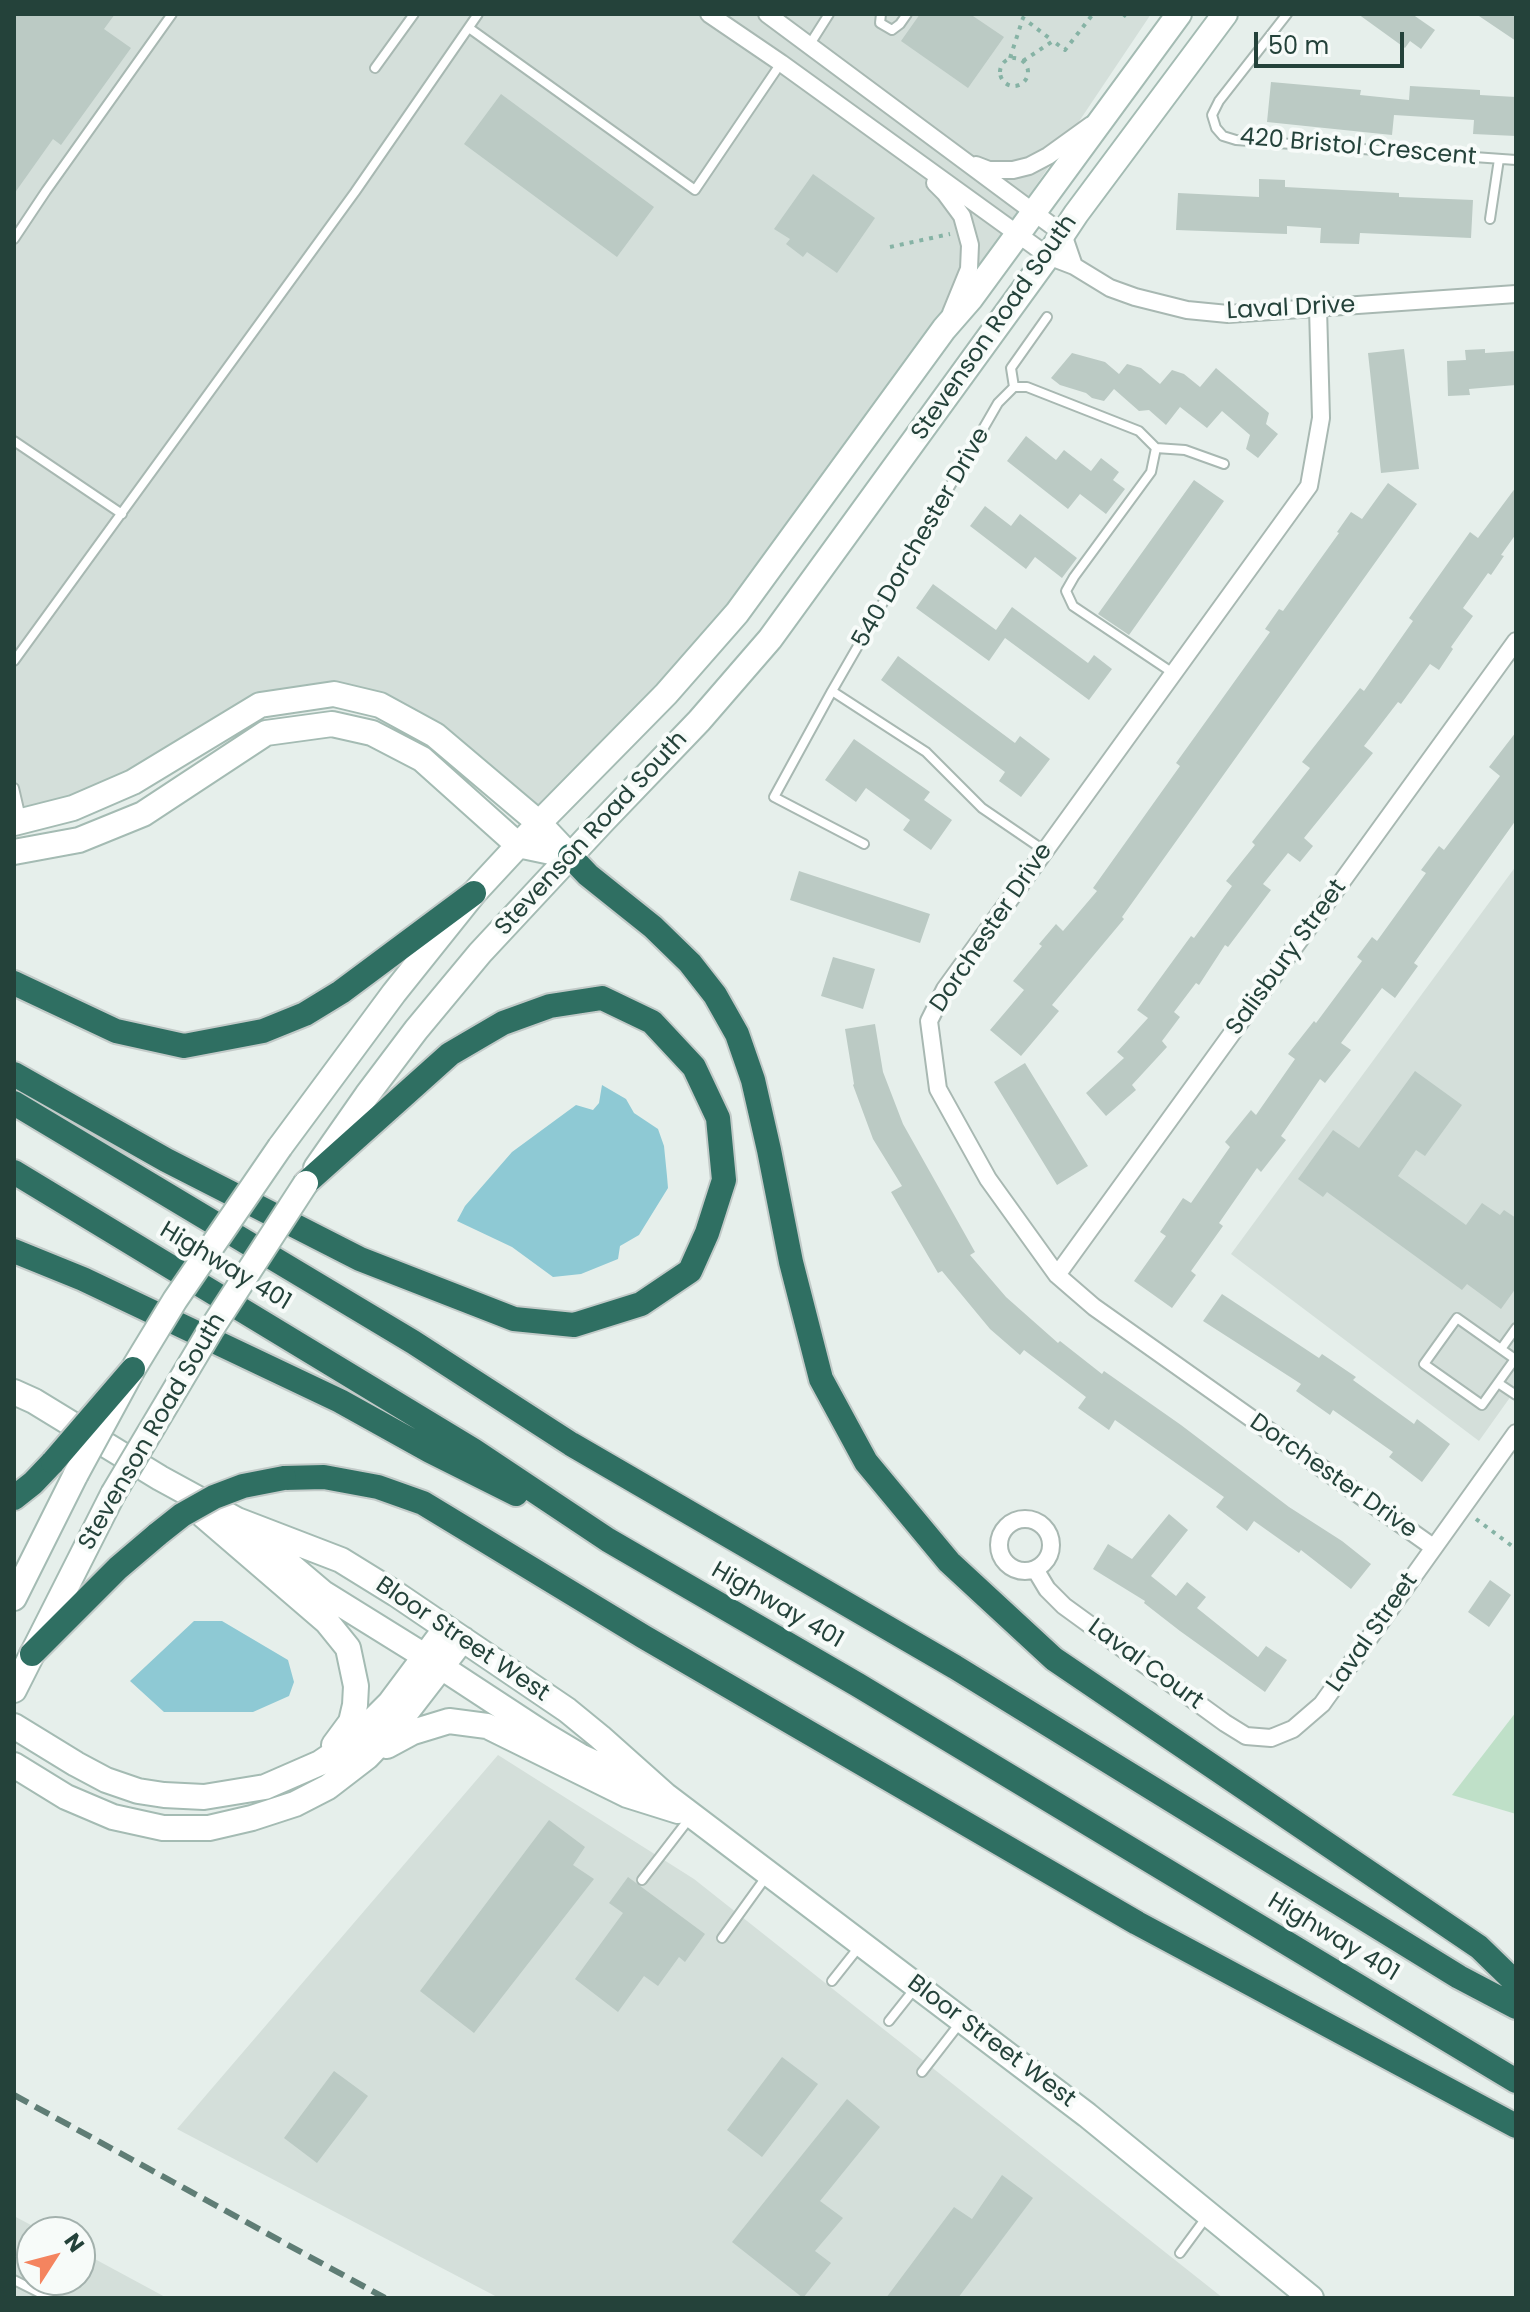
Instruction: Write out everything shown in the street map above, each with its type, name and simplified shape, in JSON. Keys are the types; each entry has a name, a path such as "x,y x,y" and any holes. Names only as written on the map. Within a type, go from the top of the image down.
{"highway":[{"path":"570,856 690,963 715,995 737,1034 753,1080 791,1262 821,1379 866,1462 949,1562 1054,1659 1479,1947 1516,1983"},
{"path":"14,983 116,1031 184,1046 263,1031 305,1014 341,992 474,893"},
{"path":"14,1074 166,1160 360,1259 514,1319 574,1325 641,1304 690,1271 707,1233 724,1180 718,1118 694,1067 652,1022 602,998 550,1006 503,1023 450,1054 306,1183"},
{"name":"Highway 401","path":"14,1103 413,1342 571,1444 955,1667 1447,1970 1516,2007"},
{"name":"Highway 401","path":"14,1172 473,1450 608,1540 858,1685 1516,2081"},
{"path":"14,1251 83,1279 340,1401 430,1451 608,1540"},
{"path":"14,1498 53,1462 133,1369"},
{"path":"32,1654 118,1568 182,1515 214,1497 243,1486 284,1478 324,1477 378,1487 423,1503 644,1637 1137,1923 1516,2126"}],"main road":[{"name":"Stevenson Road South","path":"14,1598 133,1369 175,1300 280,1147 394,993 474,893 666,694 763,580 944,329 971,298 1179,14"},
{"name":"Stevenson Road South","path":"14,1690 113,1494 210,1331 367,1095 480,953 699,721 770,639 1225,14"},
{"path":"18,823 73,808 133,782 260,705 334,694 380,705 435,735 539,823 570,856"},
{"path":"14,852 79,840 143,814 266,733 332,724 372,733 422,759 518,845 570,856"},
{"name":"Bloor Street West","path":"14,1392 237,1520 341,1560 567,1710 665,1795 1087,2115 1311,2298"},
{"path":"160,1478 327,1622 348,1648 356,1686 351,1722 320,1763"},
{"name":"Bloor Street West","path":"237,1520 323,1593 580,1756 665,1795"},
{"path":"14,1765 66,1797 113,1817 163,1828 209,1828 252,1818 295,1804 328,1787 367,1757 392,1731 455,1634"},
{"path":"14,1726 106,1780 138,1791 204,1797 234,1793 265,1787 320,1763 351,1742 434,1662"},
{"path":"367,1757 422,1728 463,1721 487,1726 627,1795 692,1815"}],"street":[{"name":"Laval Drive","path":"709,14 1048,256 1074,266 1110,288 1135,297 1187,310 1228,314 1516,294"},
{"path":"767,14 1063,234 1074,266"},
{"path":"963,159 989,170 1029,166 1048,156 1105,114"},
{"name":"Laval Drive","path":"892,143 945,193 962,216 967,231 969,269 944,329"},
{"name":"Dorchester Drive","path":"1318,308 1321,418 1309,486 945,989 929,1021 938,1089 988,1179 1057,1275 1094,1307 1433,1547"},
{"name":"Salisbury Street","path":"1057,1275 1516,641"},
{"name":"Laval Street","path":"1271,1738 1293,1729 1322,1704 1516,1433"},
{"name":"Laval Court","path":"1035,1569 1047,1589 1064,1606 1225,1723 1246,1736 1271,1738"}],"lane":[{"path":"14,239 172,14"},
{"path":"375,68 414,14"},
{"path":"14,661 387,147 478,14"},
{"path":"810,44 829,14"},
{"path":"881,14 880,23 892,30 907,14"},
{"name":"420 Bristol Crescent","path":"1287,14 1219,101 1212,115 1216,128 1223,136 1236,140 1516,160"},
{"path":"469,28 695,190 781,63"},
{"name":"420 Bristol Crescent","path":"1490,219 1499,159"},
{"name":"540 Dorchester Drive","path":"864,844 774,797 998,403 1014,387 1011,368 1047,317"},
{"path":"1014,387 1027,387 1139,431 1156,448 1185,450 1224,464"},
{"path":"14,441 122,514"},
{"path":"1156,448 1151,472 1066,591 1073,606 1173,673"},
{"path":"832,691 926,752 982,808 1045,851"},
{"path":"14,788 18,823"},
{"path":"1457,1318 1515,1359 1498,1383 1482,1405 1424,1364 1457,1318"},
{"path":"1501,1349 1516,1328"},
{"path":"1498,1383 1516,1395"},
{"path":"642,1880 692,1815"},
{"path":"722,1938 769,1873"},
{"path":"832,1981 862,1943"},
{"path":"889,2021 918,1985"},
{"path":"922,2072 963,2019"},
{"path":"1180,2253 1209,2215"},
{"path":"14,2280 50,2298"}],"path":[{"path":"1023,61 1027,70 1026,79 1019,85 1010,85 1002,80 999,71 1010,58 1023,18 1065,50 1093,14"},
{"path":"1010,58 1023,61 1053,41"},
{"path":"890,247 950,234"},
{"path":"1462,1508 1516,1549"}],"shaded area":[{"path":"14,14 1151,14 1019,211 720,620 538,818 429,723 314,687 65,815 14,822"},
{"path":"1516,866 1516,1389 1479,1441 1231,1254"},
{"path":"498,1755 694,1879 1223,2298 499,2298 177,2129"},
{"path":"14,2216 16,2296 96,2296 96,2260 167,2298 14,2298"}],"green space":[{"path":"1516,1712 1516,1814 1452,1795"}],"water":[{"path":"602,1085 626,1099 634,1113 658,1129 664,1146 667,1176 668,1188 639,1235 620,1246 618,1259 581,1274 553,1277 512,1247 457,1221 465,1206 512,1152 576,1105 593,1110 599,1103"},
{"path":"194,1621 222,1621 288,1660 294,1682 289,1696 253,1712 164,1712 130,1681"}],"building":[{"path":"14,14 115,14 104,29 131,48 61,145 53,139 14,194"},
{"path":"920,14 970,14 1004,37 968,88 901,41"},
{"path":"1358,14 1412,14 1435,30 1421,49 1410,41 1405,48"},
{"path":"1476,14 1516,14 1516,41"},
{"path":"1271,82 1361,90 1360,95 1409,100 1410,86 1480,90 1480,95 1516,97 1516,136 1473,134 1474,120 1394,115 1392,135 1267,122"},
{"path":"501,94 654,207 617,257 464,144"},
{"path":"813,174 875,218 837,273 807,252 803,257 786,244 790,239 774,229"},
{"path":"1259,179 1285,180 1285,187 1473,200 1471,238 1360,233 1359,244 1320,243 1321,228 1287,226 1287,234 1176,230 1178,193 1259,197"},
{"path":"1404,349 1419,469 1381,473 1368,353"},
{"path":"1485,349 1485,353 1516,351 1516,385 1469,389 1470,395 1448,396 1447,361 1466,360 1465,350"},
{"path":"1072,353 1105,362 1119,374 1127,364 1141,368 1160,384 1172,370 1184,374 1200,387 1216,368 1269,413 1266,424 1278,434 1258,458 1246,449 1250,435 1222,411 1207,428 1180,407 1166,425 1149,410 1139,411 1114,389 1104,401 1092,398 1051,378"},
{"path":"1026,436 1056,460 1064,450 1091,471 1101,458 1119,472 1113,480 1125,489 1106,514 1080,494 1068,509 1007,461"},
{"path":"1194,480 1224,501 1129,635 1098,614"},
{"path":"1388,483 1417,504 1122,917 1124,919 1052,1005 1059,1011 1021,1056 990,1030 1024,990 1013,981 1056,924 1063,931 1097,891 1093,888 1180,766 1176,763 1270,632 1265,629 1279,609 1283,611 1351,512 1362,519"},
{"path":"1516,487 1516,534 1491,575 1488,573 1463,608 1473,616 1451,647 1453,649 1439,670 1430,664 1401,704 1398,702 1364,746 1373,753 1304,838 1313,846 1300,862 1288,853 1263,884 1271,890 1228,947 1225,945 1199,985 1196,983 1174,1012 1180,1017 1162,1041 1167,1047 1132,1085 1136,1090 1106,1116 1086,1093 1124,1058 1117,1052 1148,1018 1137,1010 1232,886 1226,881 1255,845 1252,842 1310,768 1302,762 1360,688 1364,691 1413,621 1409,618 1470,532 1478,538"},
{"path":"985,506 1011,526 1020,514 1077,558 1062,578 1035,557 1026,569 970,526"},
{"path":"933,584 996,630 1012,607 1088,663 1094,655 1112,669 1089,700 1005,638 989,661 916,608"},
{"path":"898,656 1015,743 1020,736 1050,759 1021,797 999,781 1005,772 881,680"},
{"path":"1516,732 1516,820 1414,963 1418,966 1395,998 1382,988 1341,1043 1351,1050 1325,1083 1320,1079 1281,1136 1286,1140 1261,1172 1257,1168 1219,1223 1223,1226 1191,1271 1196,1275 1172,1308 1134,1281 1166,1236 1160,1232 1183,1198 1191,1203 1230,1147 1225,1142 1251,1110 1256,1115 1295,1059 1288,1054 1314,1021 1316,1023 1362,961 1357,957 1372,937 1377,941 1426,873 1421,870 1439,846 1444,850 1500,776 1489,767"},
{"path":"854,739 930,792 924,800 952,820 931,850 903,830 910,820 866,788 856,802 825,780"},
{"path":"799,871 930,914 920,943 790,900"},
{"path":"833,957 875,969 863,1009 821,996"},
{"path":"875,1024 883,1072 903,1124 975,1252 970,1255 1006,1297 1058,1343 1060,1341 1102,1374 1104,1371 1181,1425 1289,1507 1371,1564 1351,1589 1301,1550 1299,1553 1254,1521 1247,1531 1216,1507 1224,1497 1115,1420 1109,1430 1078,1408 1086,1397 1024,1350 1020,1355 990,1329 942,1271 938,1273 891,1192 902,1186 873,1139 853,1085 845,1029"},
{"path":"1025,1063 1088,1166 1057,1185 994,1082"},
{"path":"1415,1071 1462,1105 1425,1156 1416,1150 1398,1176 1466,1225 1482,1203 1500,1215 1504,1210 1516,1218 1516,1288 1501,1309 1467,1284 1462,1290 1327,1192 1323,1197 1298,1179 1333,1130 1359,1148"},
{"path":"1222,1294 1319,1358 1322,1354 1414,1424 1417,1419 1450,1444 1422,1482 1389,1457 1393,1452 1333,1410 1330,1415 1296,1391 1301,1384 1203,1321"},
{"path":"1169,1514 1188,1530 1151,1576 1176,1596 1187,1582 1206,1597 1197,1608 1258,1657 1266,1646 1287,1660 1265,1692 1180,1631 1145,1601 1093,1569 1108,1544 1132,1559"},
{"path":"1490,1580 1511,1595 1489,1627 1468,1612"},
{"path":"549,1820 585,1847 573,1865 594,1879 474,2033 420,1991"},
{"path":"628,1877 705,1934 685,1962 679,1957 658,1986 644,1976 618,2012 575,1979 623,1913 609,1903"},
{"path":"782,2057 818,2084 762,2157 727,2130"},
{"path":"334,2071 368,2096 317,2163 284,2138"},
{"path":"847,2099 880,2127 820,2201 843,2218 815,2251 831,2263 803,2298 732,2242"},
{"path":"1002,2175 1033,2198 958,2298 886,2298 954,2207 972,2219"}],"railway":[{"path":"14,2095 385,2298"}]}
